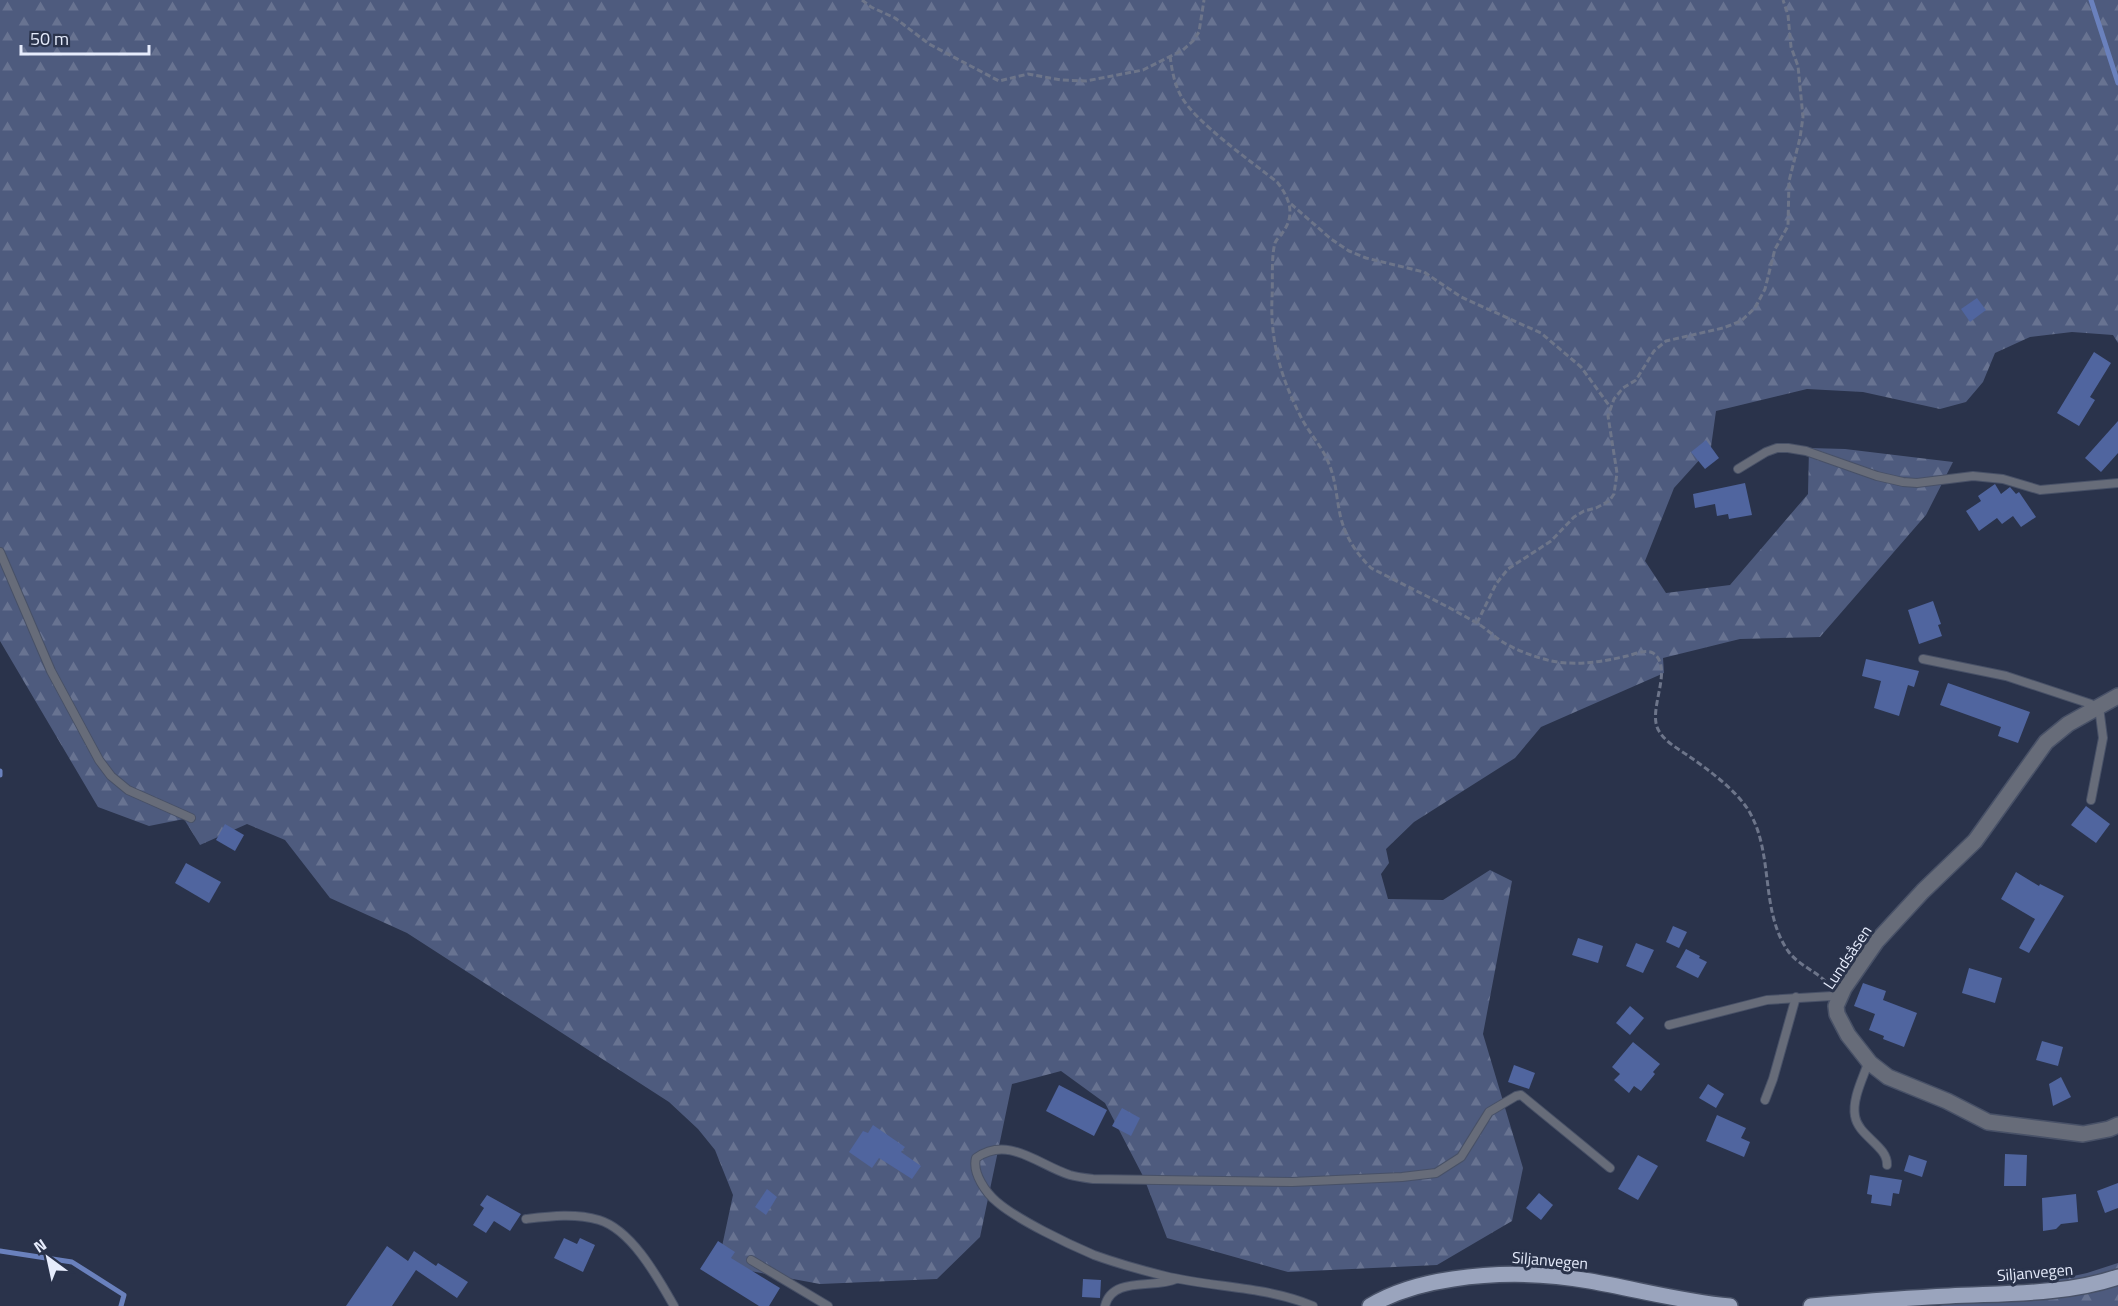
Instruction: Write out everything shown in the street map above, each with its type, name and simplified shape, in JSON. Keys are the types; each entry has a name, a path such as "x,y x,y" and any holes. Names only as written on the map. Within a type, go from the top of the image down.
{"main road":[{"name":"Siljanvegen","path":"1370,1306 1405,1290 1443,1280 1494,1274 1530,1274 1592,1281 1730,1306"},
{"name":"Siljanvegen","path":"1811,1306 1923,1297 2035,1292 2089,1285 2118,1277"}],"street":[{"name":"Lundsåsen","path":"2118,696 2068,724 2046,742 1975,841 1923,891 1876,942 1844,988 1836,1006 1837,1014 1848,1035 1870,1063 1888,1077 1947,1101 1988,1122 2083,1134 2118,1125"}],"lane":[{"path":"1738,469 1766,452 1788,448 1806,451 1876,476 1903,482 1917,483 1973,476 2003,478 2040,490 2118,483"},
{"path":"0,552 51,671 99,760 111,776 128,790 191,818"},
{"path":"1923,659 2006,676 2096,707 2103,738 2091,800"},
{"path":"1669,1025 1767,1000 1832,996 1840,998"},
{"path":"1765,1100 1796,997"},
{"path":"1870,1063 1864,1074 1854,1113 1860,1130 1882,1152 1888,1162 1887,1165"},
{"path":"1313,1306 1248,1288 1178,1278 1094,1254 1011,1212 995,1201 976,1171 976,1158 992,1149 1006,1149 1029,1156 1070,1175 1093,1179 1292,1182 1402,1177 1436,1173 1461,1157 1489,1112 1521,1095 1610,1168"},
{"path":"526,1219 556,1215 579,1216 602,1221 613,1227 645,1258 674,1306"},
{"path":"751,1260 828,1306"},
{"path":"1105,1306 1109,1295 1122,1287 1168,1282 1178,1278"}],"path":[{"path":"862,0 871,8 895,18 929,44 999,81 1028,74 1061,80 1086,81 1143,70 1193,41 1199,32 1204,0"},
{"path":"1477,623 1496,584 1508,569 1551,541 1574,517 1609,501 1614,494 1617,472 1608,416 1614,399 1623,388 1636,380 1653,351 1666,341 1723,328 1741,321 1755,308 1764,289 1775,249 1788,226 1788,181 1803,117 1798,66 1791,47 1788,15 1783,0"},
{"path":"1170,56 1173,80 1187,105 1277,182 1290,203 1291,213 1288,224 1275,245 1271,324 1277,359 1304,422 1328,461 1333,474 1339,512 1350,543 1371,568 1477,623 1503,642 1539,658 1571,665 1604,662 1644,651 1656,656 1661,671 1654,716 1657,729 1666,740 1720,780 1746,807 1757,826 1763,846 1778,931 1788,951 1801,965 1824,979 1840,998"},
{"path":"1290,203 1331,239 1349,251 1366,258 1424,272 1461,297 1540,333 1581,367 1611,408"}],"green space":[{"path":"0,0 2118,0 2118,343 2113,335 2072,332 2030,337 1995,353 1983,382 1966,402 1940,409 1863,392 1807,389 1716,411 1711,447 1674,488 1645,561 1666,593 1730,585 1808,494 1809,448 1845,449 1953,462 1926,515 1820,637 1740,639 1663,658 1664,673 1541,727 1515,758 1414,822 1386,849 1389,863 1381,874 1388,899 1443,900 1490,870 1512,881 1483,1034 1523,1168 1512,1221 1437,1265 1288,1272 1167,1238 1144,1178 1105,1103 1061,1071 1012,1084 980,1237 937,1279 820,1284 718,1265 733,1195 715,1150 698,1129 669,1102 407,933 330,898 285,840 247,824 200,845 184,819 149,826 98,807 0,641"},
{"path":"2118,1263 2118,1306 1938,1306 2087,1273"}],"building":[{"path":"1977,298 1986,310 1970,322 1961,309"},
{"path":"2094,352 2111,363 2090,397 2095,400 2079,426 2057,413"},
{"path":"2118,421 2118,453 2101,472 2085,458"},
{"path":"1706,440 1719,458 1705,469 1691,452"},
{"path":"1745,483 1752,515 1729,519 1728,514 1717,516 1715,504 1695,508 1693,494"},
{"path":"1995,484 2001,494 2010,487 2016,494 2019,492 2036,517 2021,527 2013,516 2002,524 1997,518 1979,531 1966,511 1981,501 1978,496"},
{"path":"1933,601 1941,624 1938,625 1942,636 1919,644 1908,610"},
{"path":"1866,659 1919,671 1914,687 1908,685 1899,716 1874,708 1881,681 1862,676"},
{"path":"1948,683 2030,712 2018,743 1998,736 2001,727 1940,705"},
{"path":"2086,806 2110,824 2096,843 2071,825"},
{"path":"225,824 244,835 235,851 216,840"},
{"path":"186,863 221,882 209,903 175,883"},
{"path":"2016,872 2039,886 2040,884 2064,896 2029,953 2019,948 2035,919 2001,899"},
{"path":"1673,926 1687,932 1679,948 1666,942"},
{"path":"1578,938 1603,946 1598,963 1572,955"},
{"path":"1636,943 1654,950 1643,973 1626,966"},
{"path":"1686,949 1707,962 1698,978 1676,967"},
{"path":"1969,968 2002,978 1995,1003 1962,993"},
{"path":"1863,983 1886,991 1883,1000 1917,1013 1904,1047 1883,1039 1884,1036 1869,1030 1875,1014 1854,1006"},
{"path":"1630,1006 1644,1018 1630,1035 1616,1023"},
{"path":"2042,1041 2063,1047 2058,1066 2036,1060"},
{"path":"1633,1042 1660,1064 1641,1091 1634,1086 1629,1093 1614,1080 1620,1074 1612,1067"},
{"path":"1514,1065 1535,1073 1529,1089 1508,1082"},
{"path":"2061,1077 2071,1097 2053,1106 2049,1084"},
{"path":"1708,1084 1724,1094 1716,1108 1699,1098"},
{"path":"1059,1085 1107,1110 1094,1136 1046,1111"},
{"path":"1122,1108 1140,1118 1131,1136 1112,1126"},
{"path":"1717,1115 1746,1128 1741,1138 1750,1142 1744,1157 1706,1141"},
{"path":"873,1125 905,1147 901,1152 921,1166 912,1179 879,1158 872,1168 849,1152 863,1131 868,1133"},
{"path":"2005,1154 2027,1155 2026,1186 2004,1186"},
{"path":"1638,1155 1658,1166 1638,1200 1618,1189"},
{"path":"1909,1155 1927,1161 1922,1177 1904,1171"},
{"path":"1870,1175 1902,1180 1899,1194 1893,1193 1891,1206 1871,1203 1872,1195 1867,1194"},
{"path":"2118,1183 2118,1208 2105,1213 2097,1191"},
{"path":"767,1189 777,1197 766,1215 755,1207"},
{"path":"1539,1193 1553,1205 1541,1220 1526,1208"},
{"path":"2076,1194 2078,1222 2061,1224 2056,1229 2043,1231 2042,1198"},
{"path":"487,1195 521,1214 510,1231 494,1221 486,1233 473,1225 484,1208 480,1205"},
{"path":"564,1238 577,1244 580,1238 595,1245 583,1272 554,1258"},
{"path":"718,1241 735,1252 731,1258 780,1288 769,1306 759,1306 700,1269"},
{"path":"387,1246 408,1261 414,1251 436,1266 438,1263 468,1282 457,1298 416,1270 392,1306 346,1306"},
{"path":"1083,1279 1101,1280 1100,1298 1082,1297"}],"waterway":[{"path":"2091,0 2118,83"},
{"path":"0,1251 72,1262 124,1295 121,1306"}]}
